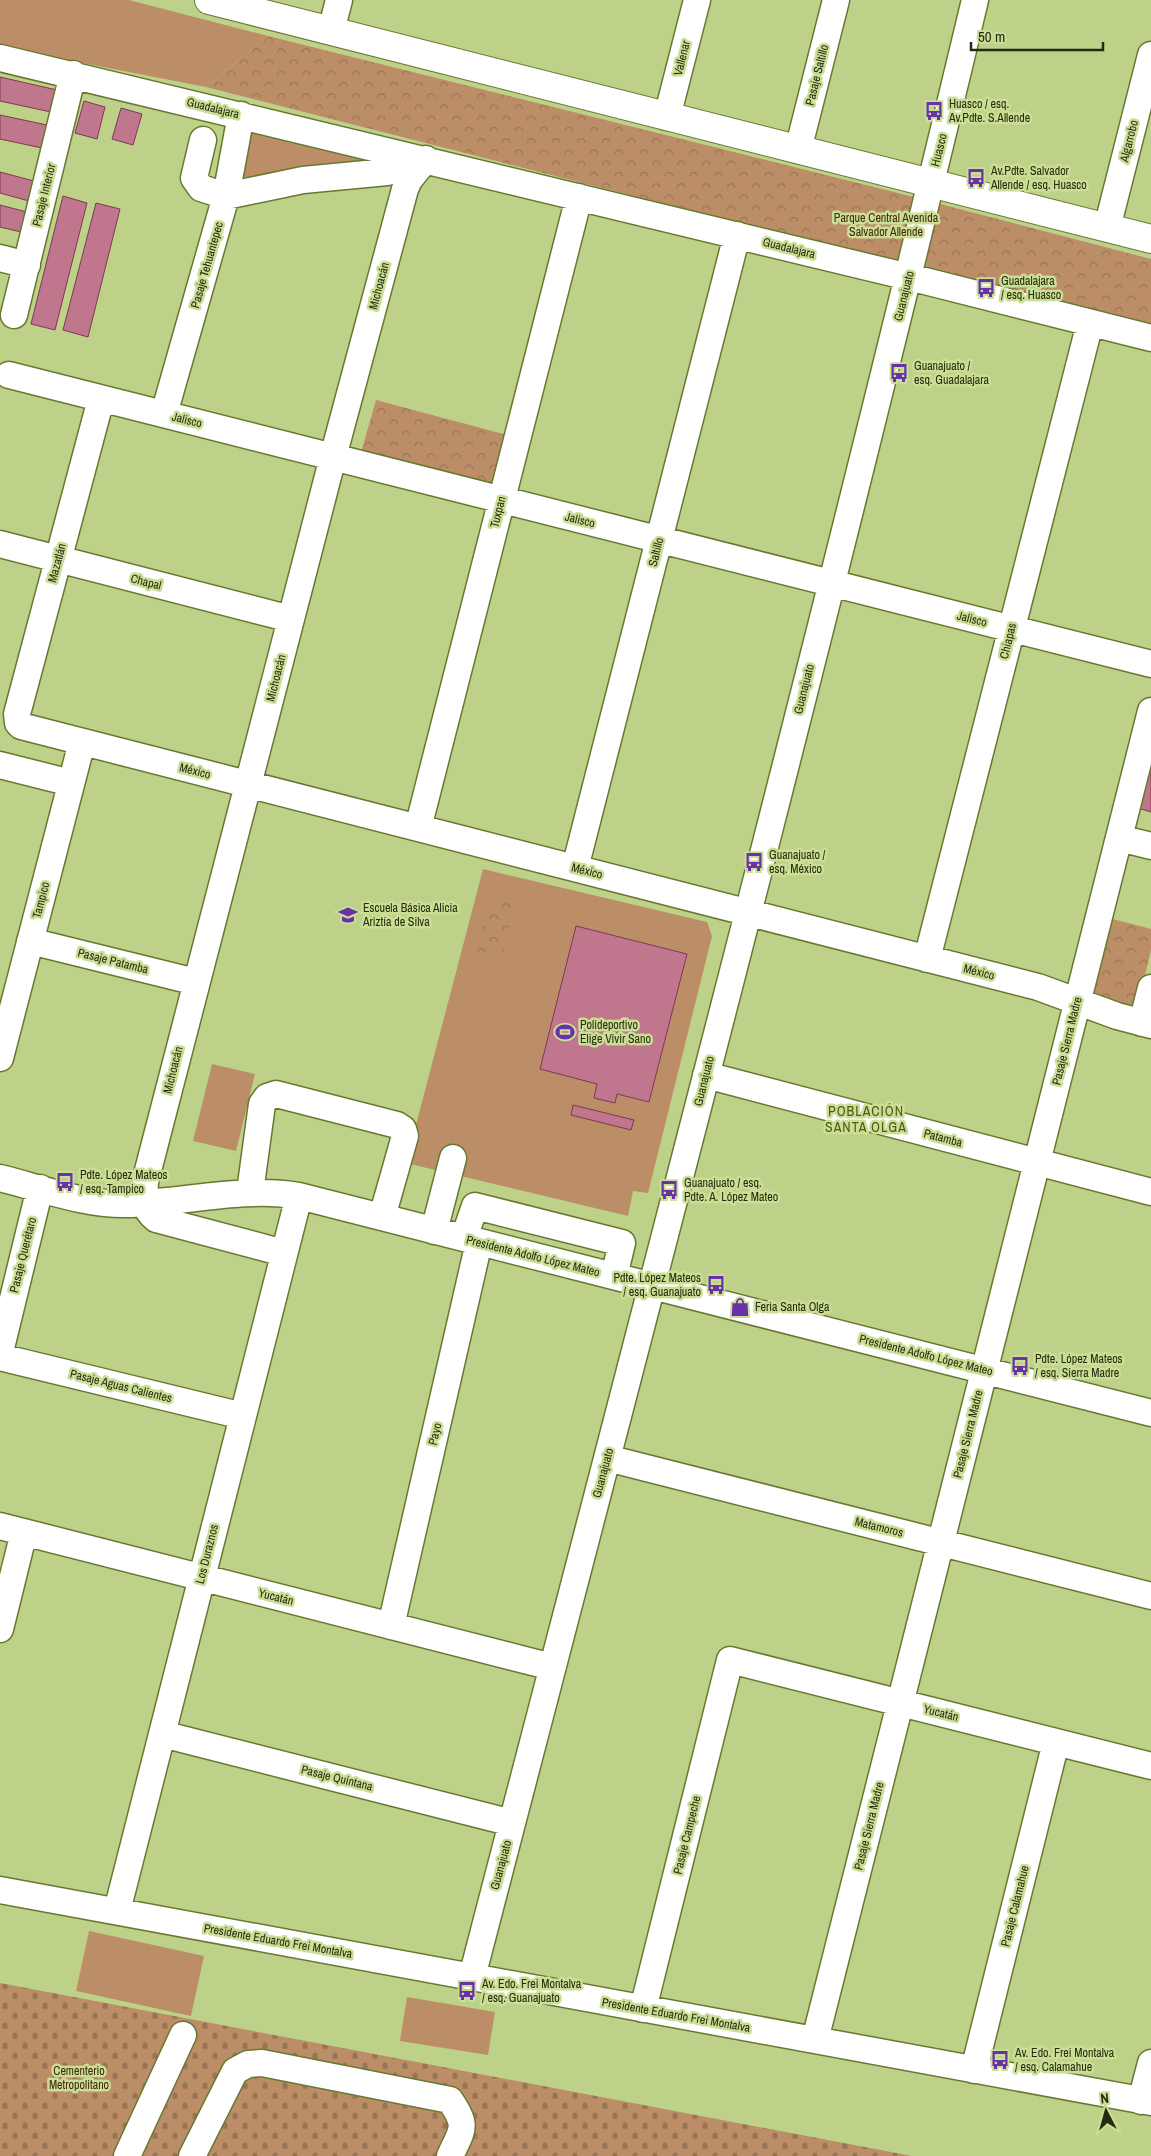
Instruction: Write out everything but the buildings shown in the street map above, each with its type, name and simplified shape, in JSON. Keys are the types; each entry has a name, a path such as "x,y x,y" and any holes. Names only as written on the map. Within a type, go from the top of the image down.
{"main road":[{"path":"209,0 1151,239"}],"street":[{"path":"331,31 339,0"},
{"name":"Vallenar","path":"667,117 697,0"},
{"name":"Pasaje Saltillo","path":"798,150 836,0"},
{"name":"Huasco","path":"931,184 975,0"},
{"name":"Algarrobo","path":"1107,228 1151,54"},
{"name":"Guadalajara","path":"0,58 426,159 1151,338"},
{"name":"Pasaje Interior","path":"14,315 73,74"},
{"name":"Pasaje Tehuantepec","path":"164,414 226,196 241,114"},
{"path":"203,140 194,178 201,188 226,196 303,180 387,172 426,159"},
{"name":"Michoacán","path":"144,1203 147,1171 243,799 249,784 333,457 405,189 409,180 426,159"},
{"name":"Guanajuato","path":"472,1977 652,1286 931,184"},
{"name":"Tuxpan","path":"418,828 578,197"},
{"name":"Saltillo","path":"575,868 737,235"},
{"path":"0,258 27,265"},
{"name":"Chiapas","path":"927,959 1090,323"},
{"name":"Jalisco","path":"9,375 1151,664"},
{"name":"Mazatlán","path":"21,726 18,723 17,714 101,398"},
{"name":"Chapal","path":"0,544 292,619"},
{"name":"Pasaje Sierra Madre","path":"815,2040 1151,711"},
{"name":"México","path":"21,726 1038,987 1146,1024"},
{"name":"Tampico","path":"0,1058 82,742"},
{"path":"0,765 71,783"},
{"path":"1119,838 1151,846"},
{"name":"Pasaje Patamba","path":"30,940 196,982"},
{"path":"1146,1024 1151,988"},
{"name":"Patamba","path":"706,1075 1151,1192"},
{"path":"250,1192 262,1104 266,1097 276,1094 397,1125 403,1129 405,1136 382,1217"},
{"path":"434,1231 453,1158"},
{"name":"Presidente Adolfo López Mateo","path":"0,1178 94,1201 126,1204 250,1192 298,1196 1151,1413"},
{"name":"Pasaje Querétaro","path":"0,1352 40,1188"},
{"name":"Los Duraznos","path":"117,1911 298,1196"},
{"path":"144,1203 147,1210 156,1219 284,1253"},
{"name":"Payo","path":"390,1626 472,1240 475,1206 622,1243 614,1276"},
{"name":"Pasaje Aguas Calientes","path":"0,1357 243,1416"},
{"name":"Matamoros","path":"607,1458 1151,1596"},
{"path":"0,1628 12,1529"},
{"name":"Yucatán","path":"12,1529 552,1667"},
{"name":"Yucatán","path":"730,1660 1151,1766"},
{"name":"Pasaje Campeche","path":"643,2009 730,1660"},
{"name":"Pasaje Quintana","path":"162,1734 512,1823"},
{"name":"Pasaje Calamahue","path":"974,2070 1056,1742"},
{"name":"Presidente Eduardo Frei Montalva","path":"8,1892 1146,2102"},
{"path":"127,2156 183,2035"},
{"path":"192,2156 235,2071 248,2064 262,2063 450,2100 461,2117 463,2130 450,2156"},
{"path":"1146,2102 1151,2063"}],"green space":[{"path":"0,0 129,0 268,36 206,87 0,47"},
{"name":"Parque Central Avenida Salvador Allende","path":"268,36 898,193 1151,259 1151,328 206,87"},
{"path":"253,127 380,162 239,184"},
{"path":"376,400 511,436 496,492 360,456"},
{"name":"Polideportivo Elige Vivir Sano","path":"483,869 707,922 712,936 648,1193 633,1191 628,1216 406,1163"},
{"path":"488,899 514,905 502,958 476,952"},
{"path":"1109,918 1151,929 1151,950 1136,1013 1089,995"},
{"path":"212,1064 255,1074 236,1151 193,1141"},
{"path":"89,1931 204,1956 191,2016 76,1991"},
{"name":"Cementerio Metropolitano","path":"0,1983 912,2156 0,2156"},
{"path":"407,1997 495,2012 488,2055 400,2041"}],"place":[{"name":"Huasco / esq. Av.Pdte. S.Allende","path":"934,111"},
{"name":"Av.Pdte. Salvador Allende / esq. Huasco","path":"976,178"},
{"name":"Guadalajara / esq. Huasco","path":"986,288"},
{"name":"Guanajuato / esq. Guadalajara","path":"899,373"},
{"name":"Guanajuato / esq. México","path":"754,862"},
{"name":"Escuela Básica Alicia Ariztía de Silva","path":"348,915"},
{"name":"Polideportivo Elige Vivir Sano","path":"565,1032"},
{"name":"Pdte. López Mateos / esq. Tampico","path":"65,1182"},
{"name":"Guanajuato / esq. Pdte. A. López Mateo","path":"669,1190"},
{"name":"Pdte. López Mateos / esq. Guanajuato","path":"716,1285"},
{"name":"Feria Santa Olga","path":"740,1307"},
{"name":"Pdte. López Mateos / esq. Sierra Madre","path":"1020,1366"},
{"name":"Av. Edo. Frei Montalva / esq. Guanajuato","path":"467,1991"},
{"name":"Av. Edo. Frei Montalva / esq. Calamahue","path":"1000,2060"}],"district":[{"name":"POBLACIÓN SANTA OLGA","path":"866,1120"}]}
